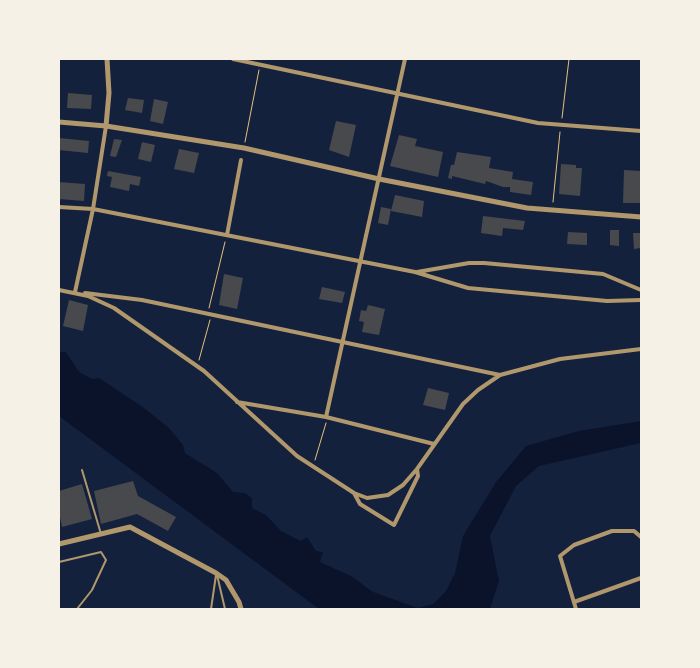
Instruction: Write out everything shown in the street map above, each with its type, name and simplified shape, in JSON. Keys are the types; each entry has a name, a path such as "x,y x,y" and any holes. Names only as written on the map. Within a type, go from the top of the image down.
{"street":[{"path":"76,292 94,209 106,126 109,93 107,59"},
{"path":"233,59 561,126 641,131"},
{"path":"326,417 362,262 405,59"},
{"path":"59,122 106,126 244,148 379,179 552,210 641,217"},
{"path":"227,235 241,160"},
{"path":"59,207 94,209 415,272 462,287 500,293 607,301 641,300"},
{"path":"415,272 469,263 484,263 603,274 641,290"},
{"path":"59,290 142,300 500,375"},
{"path":"76,292 114,308 197,366 292,452 354,493 367,498 388,495 404,485 417,470 463,404 478,390 500,375 560,359 641,349"},
{"path":"236,402 326,417 434,444"},
{"path":"354,493 360,504 394,524 418,476 417,470"},
{"path":"59,542 130,527 226,580 241,609"},
{"path":"576,609 560,556 574,545 612,531 634,531 641,537"},
{"path":"574,602 641,578"}],"lane":[{"path":"82,470 102,534"},
{"path":"59,562 101,552 106,560 92,590 77,609"},
{"path":"211,609 216,573"},
{"path":"216,573 225,609"}],"path":[{"path":"552,210 569,59"},
{"path":"244,148 260,64"},
{"path":"197,366 227,235"},
{"path":"313,467 326,417"}],"water":[{"path":"59,352 66,352 79,372 92,379 99,378 144,408 169,428 183,445 185,453 217,473 233,492 245,493 252,498 252,508 266,515 281,531 301,541 307,537 316,551 323,552 320,562 351,576 373,592 418,608 433,604 446,591 455,573 463,536 496,482 526,446 579,431 641,421 641,443 539,466 516,486 490,536 499,581 490,609 319,609 59,416"}],"building":[{"path":"68,93 92,95 91,109 67,108"},
{"path":"128,98 144,100 142,113 125,110"},
{"path":"154,99 168,102 163,124 150,121"},
{"path":"336,121 356,125 349,157 329,150"},
{"path":"399,135 417,139 415,146 443,152 438,177 390,166"},
{"path":"59,138 89,141 88,153 59,150"},
{"path":"114,139 122,140 116,157 110,156"},
{"path":"142,142 155,145 151,162 138,159"},
{"path":"179,149 199,153 194,173 174,169"},
{"path":"457,152 491,157 489,168 513,172 512,179 533,182 531,195 510,192 510,187 503,187 486,181 485,184 452,176 452,179 448,178"},
{"path":"561,164 576,165 576,168 582,168 580,196 559,194"},
{"path":"624,170 641,171 641,203 623,203"},
{"path":"108,171 141,177 139,186 130,184 129,191 110,187 112,177 107,176"},
{"path":"59,182 85,184 84,201 59,199"},
{"path":"395,195 424,201 422,217 391,211"},
{"path":"381,207 391,209 388,225 378,223"},
{"path":"483,216 525,221 523,230 503,228 502,236 481,233"},
{"path":"610,230 619,230 619,246 610,245"},
{"path":"568,232 587,233 587,245 567,244"},
{"path":"633,233 641,233 641,248 634,249"},
{"path":"224,274 243,278 237,309 219,305"},
{"path":"322,287 345,292 342,303 319,299"},
{"path":"69,300 88,305 83,331 63,326"},
{"path":"368,305 385,309 379,335 362,332 364,322 359,321 361,310 366,311"},
{"path":"428,388 449,393 445,410 423,405"},
{"path":"133,481 138,496 176,517 168,531 137,514 101,524 94,491"},
{"path":"82,484 92,519 62,527 59,512 59,491"}]}
